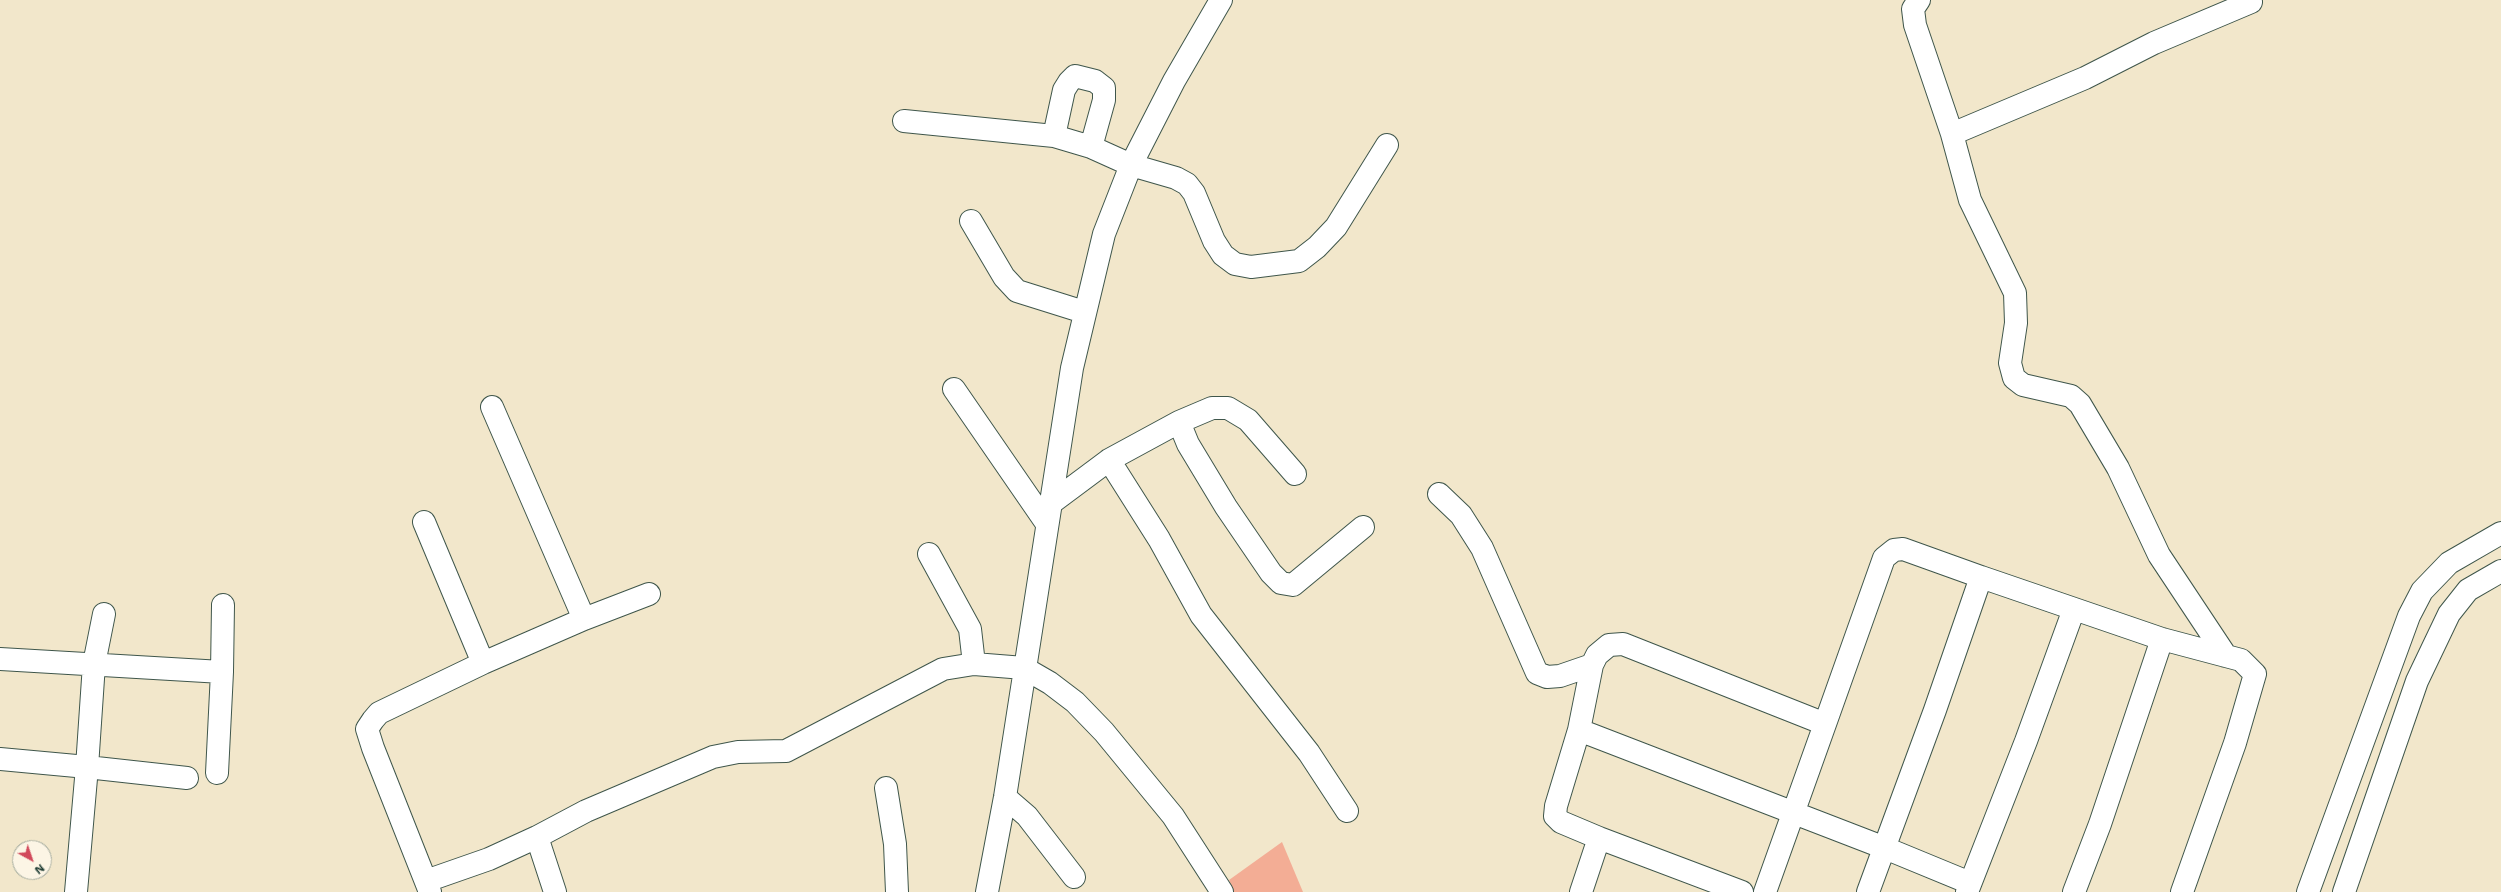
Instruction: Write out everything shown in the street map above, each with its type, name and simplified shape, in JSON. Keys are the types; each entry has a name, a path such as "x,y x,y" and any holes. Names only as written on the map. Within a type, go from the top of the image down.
{"street":[{"path":"987,892 1005,797 1072,368 1084,312 1104,234 1131,165 1174,81 1221,0"},
{"path":"1919,0 1913,9 1915,25 1952,134 1970,200 2015,293 2016,323 2010,363 2014,378 2023,385 2071,396 2080,404 2118,468 2159,555 2226,656"},
{"path":"1952,134 2085,78 2154,43 2251,2"},
{"path":"1054,136 1064,90 1069,82 1075,76 1095,81 1104,88 1104,100 1091,146"},
{"path":"904,121 1054,136 1091,146 1131,165 1176,178 1187,184 1194,193 1214,241 1223,255 1234,264 1251,267 1275,265 1299,260 1317,247 1336,227 1387,145"},
{"path":"971,221 1004,277 1017,291 1084,312"},
{"path":"954,390 1048,514"},
{"path":"492,407 584,619"},
{"path":"1048,514 1109,460 1179,422 1212,408 1228,408 1248,420 1295,474"},
{"path":"1179,422 1188,444 1226,507 1271,573 1281,583 1293,585 1363,527"},
{"path":"1109,460 1159,539 1201,615 1293,731 1347,811"},
{"path":"1439,494 1461,515 1482,548 1537,673 1547,677 1554,676 1592,665"},
{"path":"424,522 483,663"},
{"path":"2308,892 2409,616 2422,591 2449,563 2501,533"},
{"path":"1764,892 1884,558 1894,550 1902,549 2162,639 2241,660 2255,674 2235,743 2182,892"},
{"path":"929,554 970,629 974,664"},
{"path":"2344,892 2418,681 2449,614 2468,590 2501,570"},
{"path":"1868,892 1981,577"},
{"path":"650,594 584,619 483,663 379,713 367,729 428,887 537,837 586,810 713,757 738,752 786,751 943,669 974,664 1024,668 1050,683 1075,702 1104,732 1173,816 1222,892"},
{"path":"217,773 222,672 223,606"},
{"path":"1579,730 1885,848 1968,888 2026,741 2074,609"},
{"path":"76,892 94,664 104,614"},
{"path":"2074,892 2100,824 2162,639"},
{"path":"1742,892 1599,838 1561,822 1555,816 1556,806 1579,730 1592,665 1596,655 1609,645 1623,644 1825,724"},
{"path":"0,659 222,672"},
{"path":"0,759 187,778"},
{"path":"886,788 895,844 898,892"},
{"path":"1005,797 1027,816 1074,877"},
{"path":"2333,824 2365,835"},
{"path":"537,837 555,892"},
{"path":"1582,892 1599,838"}],"building":[{"path":"1282,842 1303,892 1234,892 1229,880"}]}
